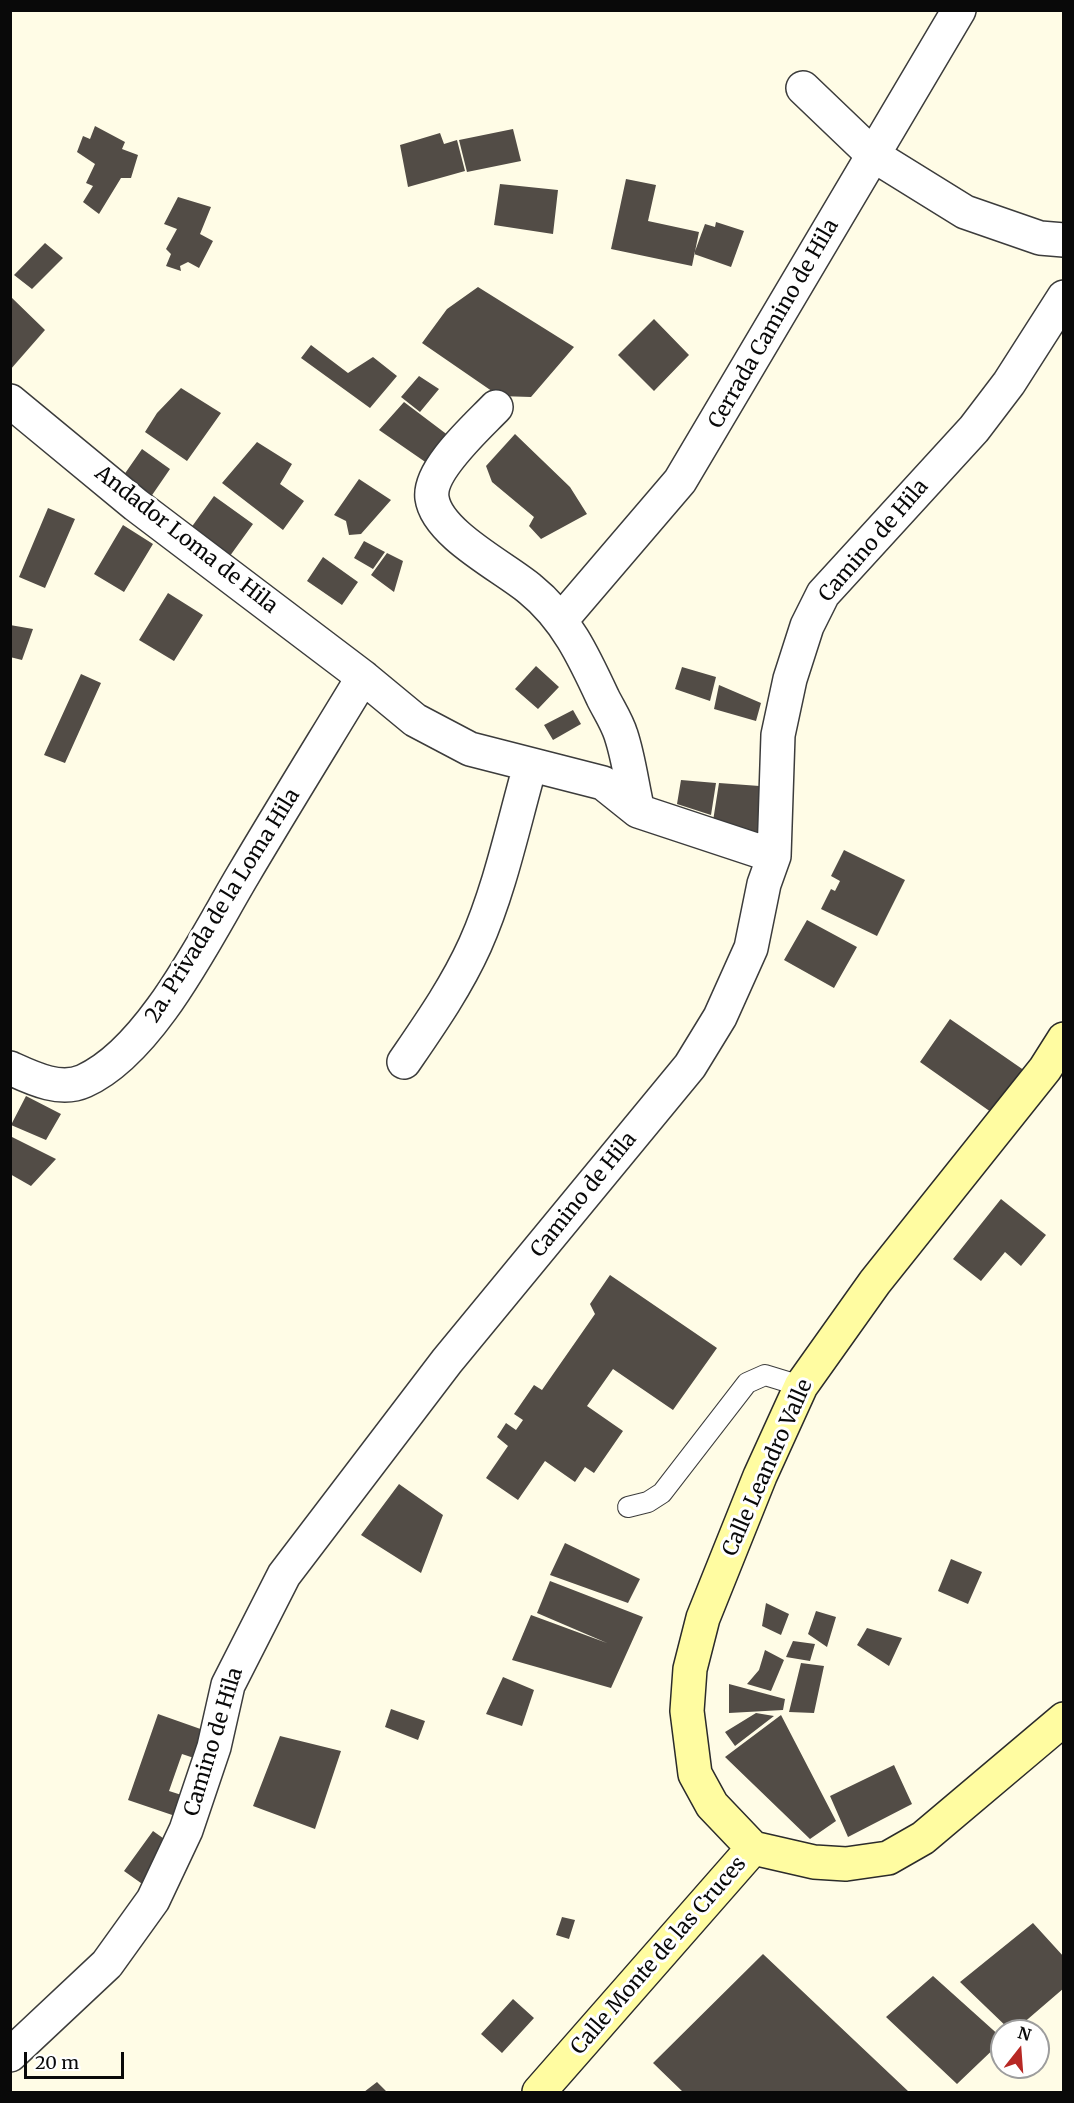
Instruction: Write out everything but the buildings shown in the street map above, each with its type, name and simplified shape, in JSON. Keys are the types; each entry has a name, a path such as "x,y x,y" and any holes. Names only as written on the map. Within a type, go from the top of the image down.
{"street":[{"name":"Cerrada Camino de Hila","path":"562,619 680,481 959,10"},
{"path":"803,88 873,155 965,212 1040,238 1064,240"},
{"name":"Camino de Hila","path":"10,2055 107,1964 153,1900 186,1830 213,1747 228,1685 284,1575 447,1361 690,1066 720,1017 751,948 764,884 774,856 778,735 793,668 807,626 823,594 974,429 1009,383 1064,297"},
{"name":"Andador Loma de Hila","path":"10,401 136,505 363,677 416,720 470,749 603,783 638,810 774,856"},
{"path":"496,407 450,456 434,484 431,498 438,515 454,535 503,567 562,619 586,661 621,734 638,810"},
{"name":"2a. Privada de la Loma Hila","path":"10,1068 45,1084 82,1082 106,1068 146,1031 194,960 363,677"},
{"path":"404,1062 447,999 476,944 500,874 530,766"},
{"name":"Calle Leandro Valle","path":"753,1848 712,1805 695,1774 687,1711 690,1669 703,1618 740,1524 801,1386 875,1282 1054,1073 1064,1039"},
{"name":"Calle Monte de las Cruces","path":"540,2092 753,1848 814,1862 846,1864 888,1858 922,1838 1064,1719"}],"lane":[{"path":"628,1507 648,1502 662,1493 747,1383 765,1375 801,1386"}]}
